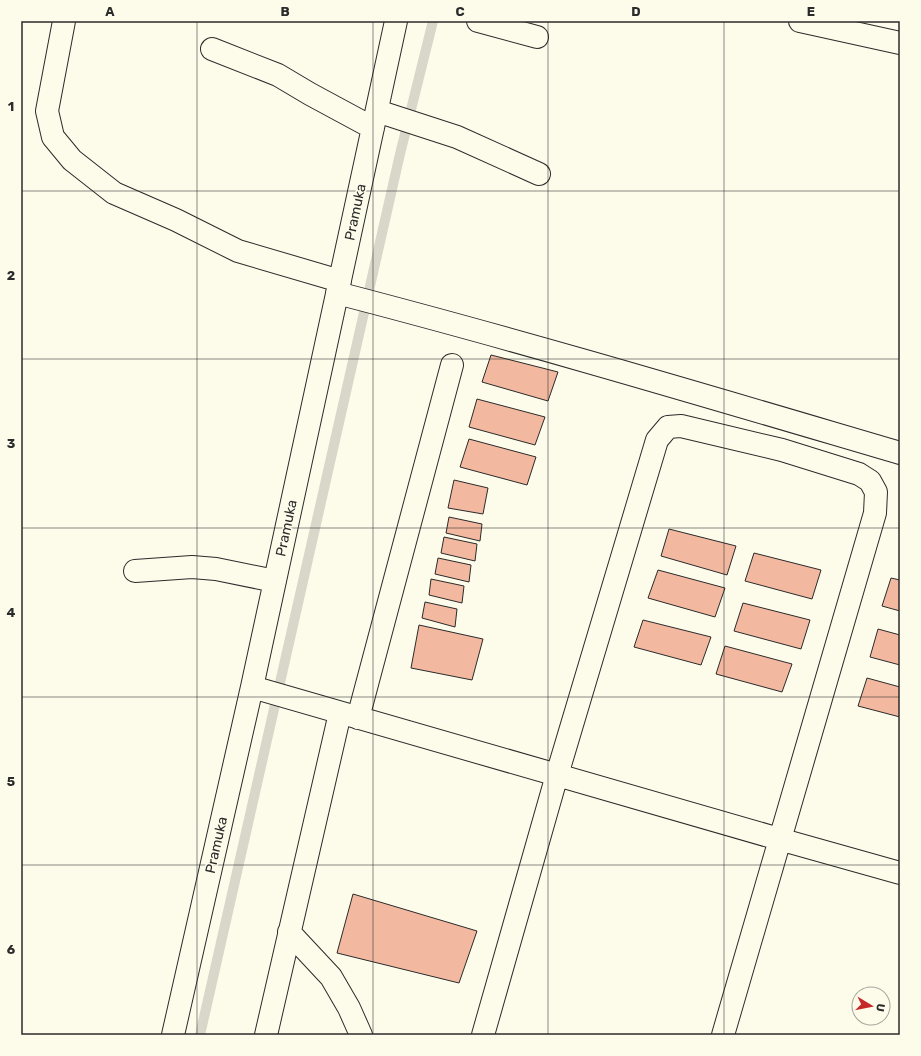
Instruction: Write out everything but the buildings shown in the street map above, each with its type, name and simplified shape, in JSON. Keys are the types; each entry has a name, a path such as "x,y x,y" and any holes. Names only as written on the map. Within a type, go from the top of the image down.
{"street":[{"path":"64,21 47,111 53,137 72,160 114,193 176,220 238,251 339,287 442,320 654,380 900,453"},
{"name":"Pramuka","path":"173,1035 252,687 396,21"},
{"path":"478,21 536,37"},
{"path":"800,21 900,43"},
{"path":"212,48 278,75 310,94 375,119 457,137 539,174"},
{"path":"266,1035 289,932 349,716 452,365"},
{"path":"483,1035 557,775 657,440 668,427 681,426 782,450 859,474 870,481 876,492 875,513 723,1035"},
{"path":"135,572 192,567 216,569 275,581"},
{"path":"252,687 900,873"},
{"path":"289,932 331,977 349,1008 361,1035"}],"waterway":[{"path":"200,1035 400,154 433,21"}]}
